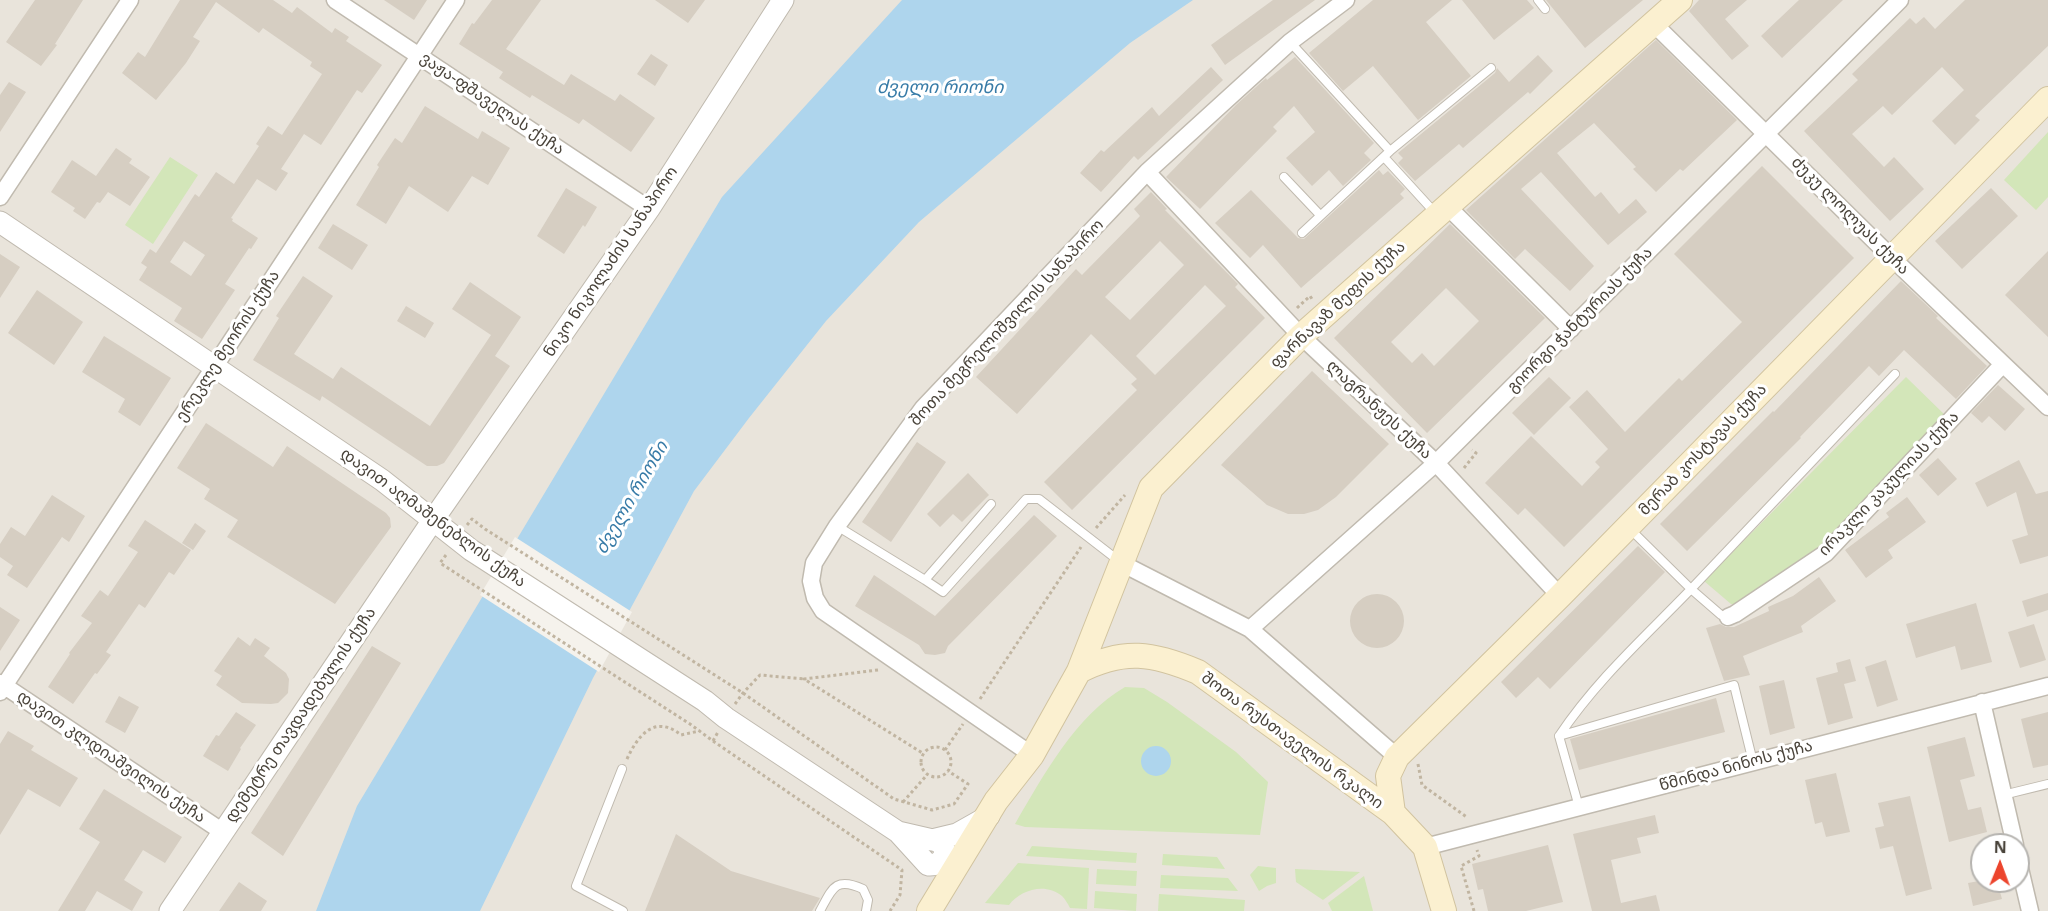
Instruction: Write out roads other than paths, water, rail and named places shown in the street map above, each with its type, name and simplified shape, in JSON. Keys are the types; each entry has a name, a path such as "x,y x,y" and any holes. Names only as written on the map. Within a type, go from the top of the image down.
{"main road":[{"name":"ფარნავაზ მეფის ქუჩა","path":"1079,671 1151,488 1293,328 1325,315 1680,0"},
{"name":"მერაბ კოსტავას ქუჩა","path":"1393,813 1388,776 1627,526 2048,99"},
{"name":"შოთა რუსთაველის რკალი","path":"1079,671 1096,662 1130,655 1145,655 1169,660 1198,672 1393,813 1425,847 1444,911"},
{"path":"929,911 989,816 996,801 1032,755 1079,671"}],"street":[{"path":"0,197 130,0"},
{"name":"ვაჟა-ფშაველას ქუჩა","path":"335,0 649,209"},
{"name":"ერეკლე მეორის ქუჩა","path":"1,687 456,0"},
{"name":"ნიკო ნიკოლაძის სანაპირო","path":"434,520 649,209 783,0"},
{"name":"შოთა მეგრელიშვილის სანაპირო","path":"1032,755 823,611 815,598 811,581 814,562 837,526 923,408 1148,172 1290,42 1346,0"},
{"name":"გიორგი ჭანტურიას ქუჩა","path":"1250,629 1460,440 1900,0"},
{"name":"ძუკუ ლოლუას ქუჩა","path":"1653,23 1891,257 2048,407"},
{"name":"ლაგრანჟეს ქუჩა","path":"1148,172 1293,328 1436,463 1560,596"},
{"path":"1442,210 1571,329"},
{"name":"დავით აღმაშენებლის ქუჩა","path":"0,222 382,480 471,550 705,701 726,718 898,832 922,859 929,887 929,911"},
{"name":"ირაკლი კაკულიას ქუჩა","path":"1728,617 1827,553 2003,364"},
{"name":"დემეტრე თავდადებულის ქუჩა","path":"170,911 434,520"},
{"path":"1121,563 1250,629 1407,756"},
{"name":"წმინდა ნინოს ქუჩა","path":"1425,847 2048,686"},
{"name":"დავით კლდიაშვილის ქუჩა","path":"1,687 223,831"},
{"path":"1982,702 2012,833"},
{"name":"დავით აღმაშენებლის ქუჩა","path":"898,832 932,840 957,834 989,816"},
{"path":"922,859 928,865 934,866 942,861 945,849 943,845 932,840"},
{"path":"2026,893 2030,911"}],"lane":[{"path":"1538,0 1545,9"},
{"path":"1290,42 1387,154 1442,210"},
{"path":"1302,233 1387,154 1491,68"},
{"path":"1284,177 1320,215"},
{"path":"1579,807 1559,736 1580,705 1605,675 1691,589 1895,375"},
{"path":"837,526 943,592 1026,499 1039,499 1121,563"},
{"path":"925,580 991,504"},
{"name":"ირაკლი კაკულიას ქუჩა","path":"1627,526 1691,589 1721,615 1728,617"},
{"path":"1559,736 1734,685 1753,762"},
{"path":"622,769 576,886 623,911"},
{"path":"2003,795 2048,784"},
{"path":"819,911 833,888 840,883 851,884 863,889 868,900 867,911"}],"water":[{"name":"ძველი რიონი","path":"902,0 1193,0 1130,43 919,222 826,321 749,418 694,491 593,678 480,911 316,911 357,806 722,197"},
{"path":"1156,746 1167,750 1171,761 1167,772 1156,776 1145,772 1141,761 1145,750"}]}
